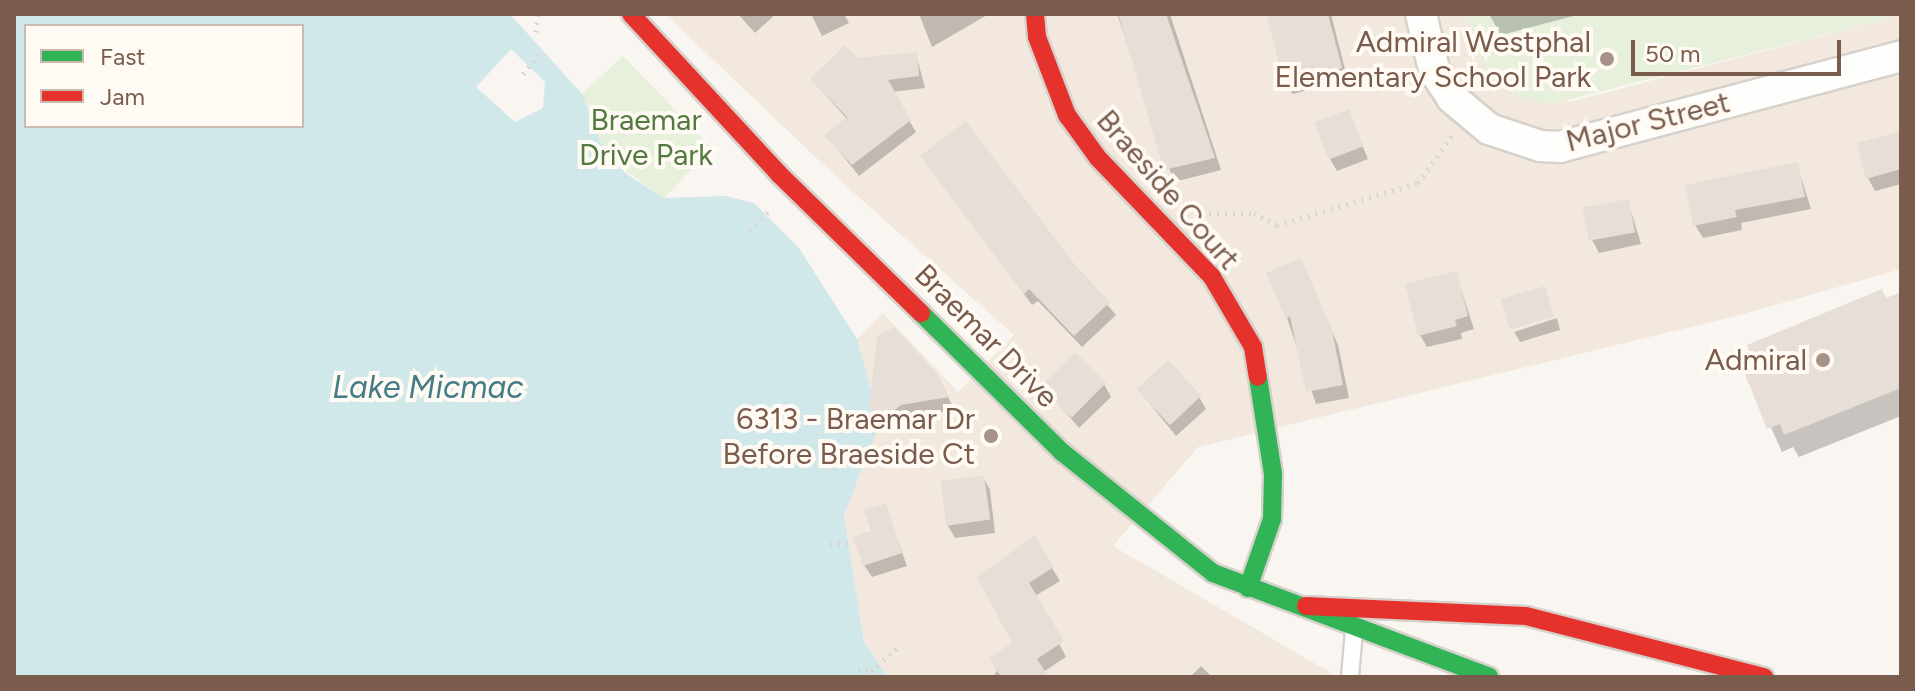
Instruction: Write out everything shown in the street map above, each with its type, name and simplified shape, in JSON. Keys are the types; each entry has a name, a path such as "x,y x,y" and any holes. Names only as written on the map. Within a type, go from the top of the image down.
{"main road":[{"name":"Braemar Drive","path":"631,14 779,174 1062,452 1154,530 1213,573 1489,677"},
{"name":"Braeside Court","path":"1035,14 1044,61 1067,115 1098,158 1212,277 1253,347 1273,474 1272,519 1248,588"},
{"path":"1306,606 1526,616 1764,677"}],"street":[{"path":"1421,14 1434,70 1478,121"},
{"name":"Major Street","path":"1478,121 1520,142 1560,147 1901,56"}],"lane":[{"path":"1350,677 1354,625"}],"path":[{"path":"536,32 538,14"},
{"path":"523,74 539,54"},
{"path":"1169,230 1196,213 1254,213 1277,225 1418,183 1478,121"},
{"path":"750,231 772,208"},
{"path":"830,544 849,543"},
{"path":"858,670 871,671 900,646"}],"shaded area":[{"path":"665,14 1465,14 1474,48 1570,102 1901,15 1901,269 1740,315 1198,447 1113,546 1338,677 888,677 864,642 844,515 880,423 857,339 883,313 958,392 1014,335 845,185"}],"green space":[{"name":"Admiral Westphal Elementary School Park","path":"1465,14 1901,15 1551,104 1519,97 1492,79 1474,48"},
{"name":"Braemar Drive Park","path":"623,56 712,148 664,198 615,163 602,145 582,94"}],"water":[{"name":"Lake Micmac","path":"14,14 510,14 582,94 602,145 628,175 664,198 725,196 754,203 799,248 857,339 880,423 844,515 864,642 888,677 14,677"}],"pier":[{"path":"511,49 545,82 543,108 515,122 476,87"}],"building":[{"path":"1118,14 1166,14 1215,158 1164,170"},
{"path":"1267,14 1328,14 1342,68 1283,82"},
{"path":"845,45 857,58 917,52 919,76 888,80 911,120 852,165 824,135 847,117 810,79"},
{"path":"1349,109 1363,146 1329,160 1314,122"},
{"path":"966,121 1075,265 1110,302 1074,336 1029,289 1024,294 920,156"},
{"path":"1901,131 1901,169 1866,179 1857,143"},
{"path":"1798,162 1805,197 1735,210 1737,217 1693,226 1685,185"},
{"path":"1629,199 1635,232 1589,241 1583,207"},
{"path":"1301,258 1332,330 1343,385 1306,392 1290,316 1286,319 1266,273"},
{"path":"1457,271 1468,316 1455,320 1457,326 1418,336 1405,284"},
{"path":"1545,286 1554,317 1510,329 1501,299"},
{"name":"Admiral","path":"1882,289 1886,298 1901,292 1901,388 1784,435 1780,424 1767,429 1740,362 1752,357 1747,345"},
{"path":"894,327 938,375 949,397 901,405 880,421 869,406 877,337"},
{"path":"1075,352 1106,383 1071,418 1040,387"},
{"path":"1168,360 1201,396 1170,425 1137,389"},
{"path":"984,475 990,520 947,526 940,481"},
{"path":"886,503 902,553 863,566 853,537 871,531 864,510"},
{"path":"1035,535 1054,567 1029,583 1064,641 1037,659 1049,677 1001,677 989,658 1012,643 977,577"}],"traffic: fast":[{"path":"921,313 1062,452 1213,573 1489,677"},
{"path":"1248,588 1272,519 1273,474 1258,377"}],"traffic: jam":[{"path":"631,14 779,174 921,313"},
{"path":"1035,14 1037,37 1067,115 1098,158 1212,277 1253,347 1258,377"},
{"path":"1306,606 1526,616 1764,677"}],"place":[{"name":"Admiral Westphal Elementary School Park","path":"1607,59"},
{"name":"Admiral","path":"1823,360"},
{"name":"6313 - Braemar Dr Before Braeside Ct","path":"991,436"}]}
